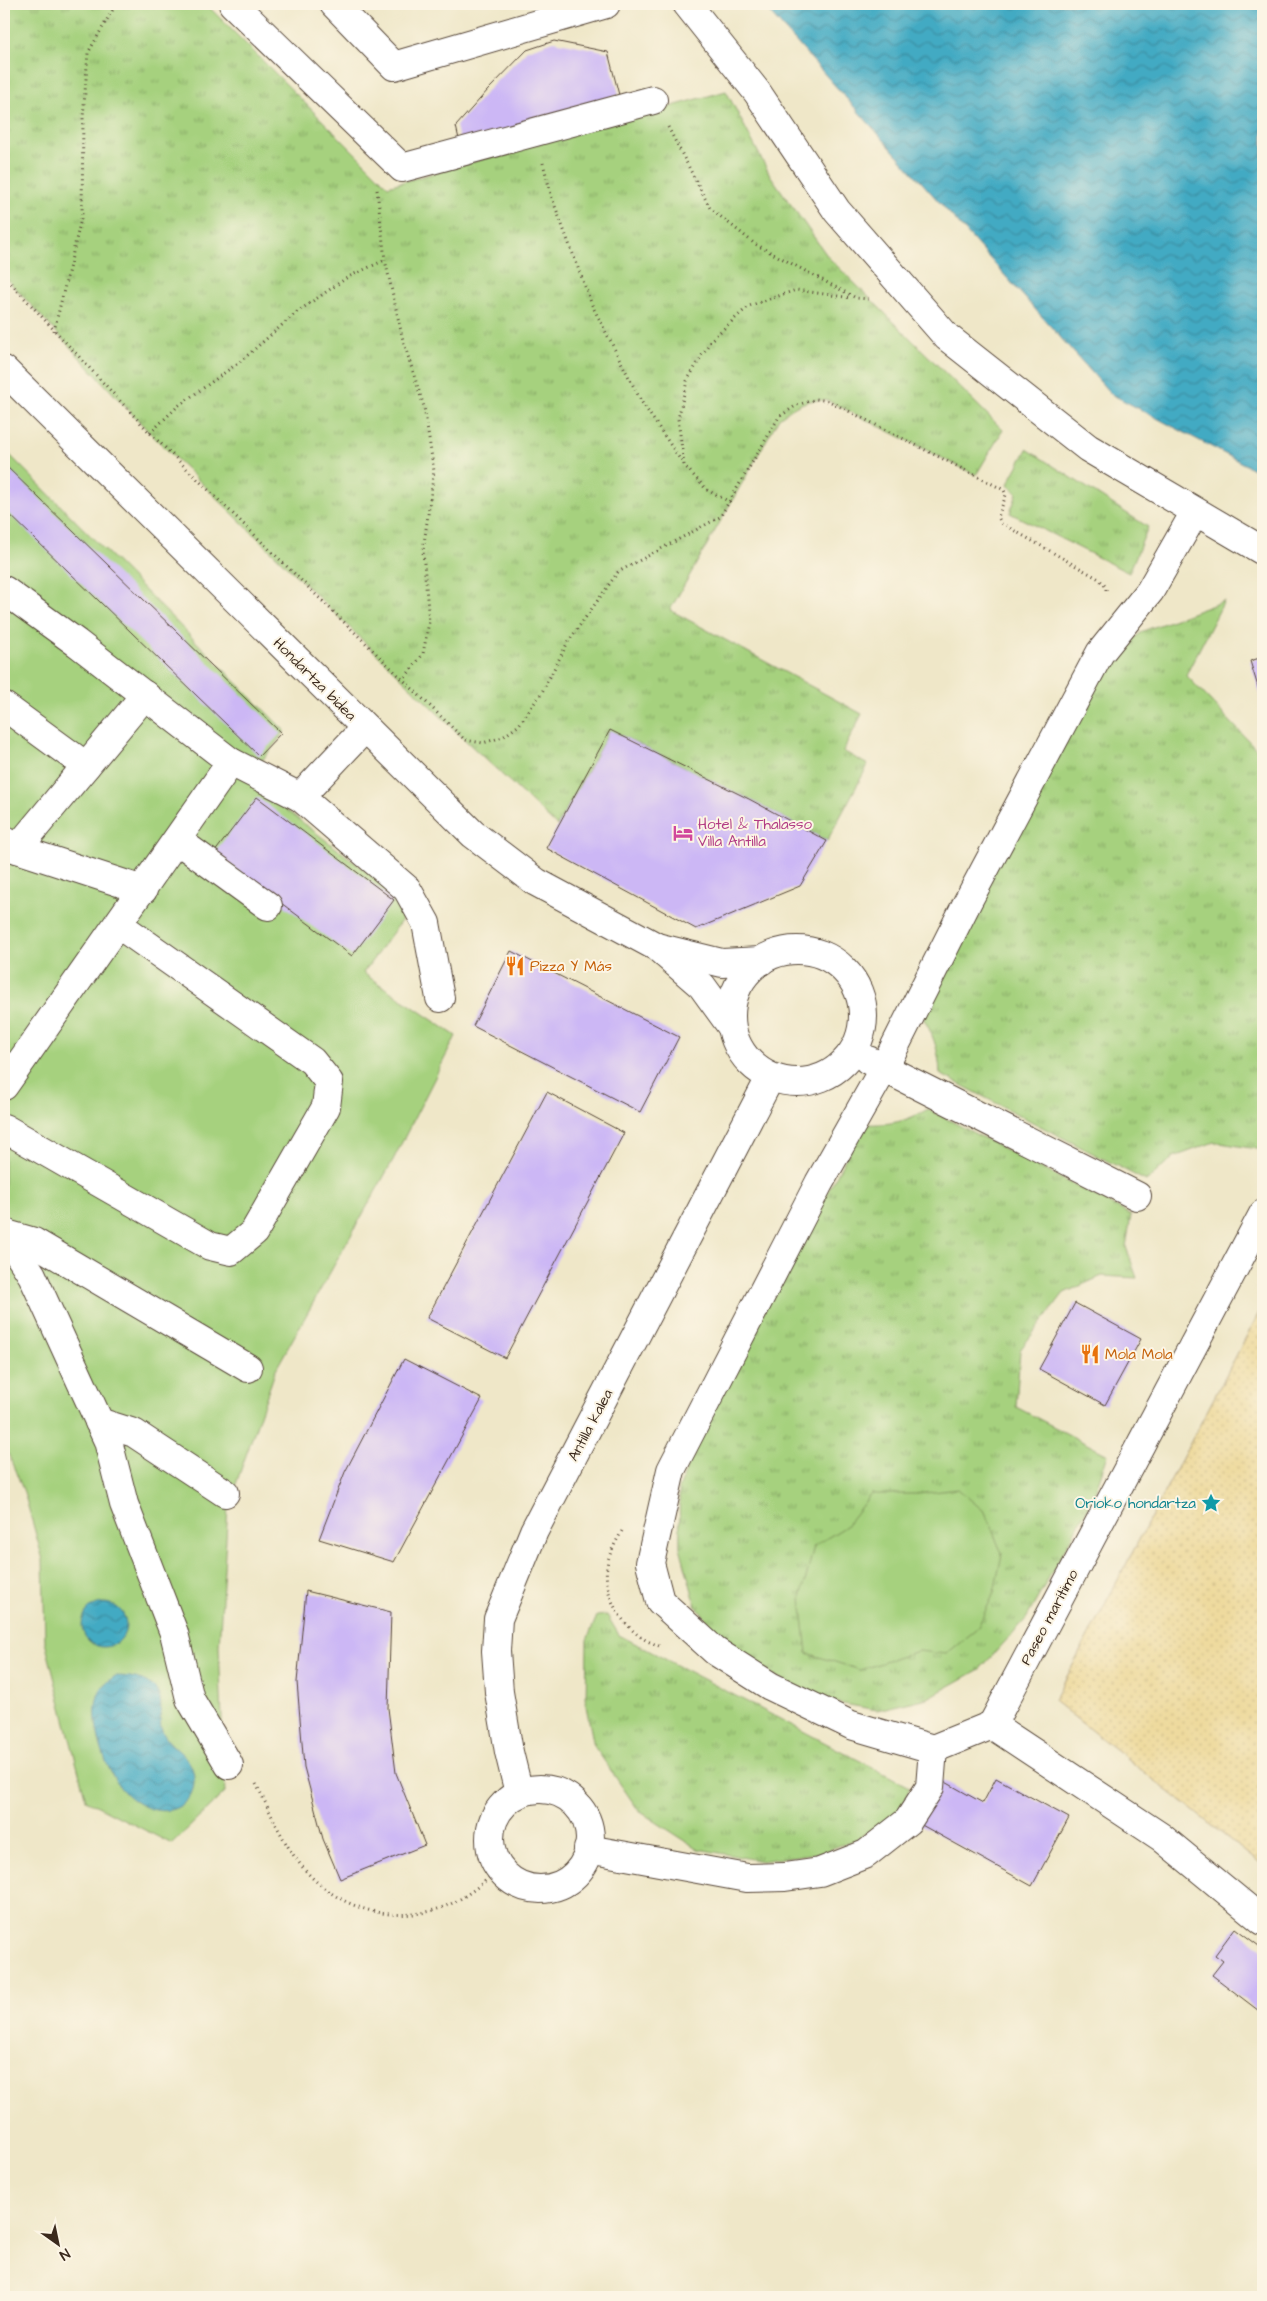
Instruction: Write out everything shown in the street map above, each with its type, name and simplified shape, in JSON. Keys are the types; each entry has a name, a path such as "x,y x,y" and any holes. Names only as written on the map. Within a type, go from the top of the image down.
{"street":[{"path":"233,4 402,168 653,100"},
{"path":"334,4 394,66 606,4"},
{"path":"687,4 757,92 837,210 947,336 1088,448 1263,550"},
{"name":"Hondartza bidea","path":"4,370 473,834 536,882 658,947"},
{"path":"1195,512 1150,591 1100,653 968,901 884,1068 832,1160 670,1470 650,1563 660,1602 715,1651 770,1686 851,1725 933,1749 992,1725 1161,1836 1263,1921"},
{"path":"4,590 231,762 300,797 407,889 426,923 440,998"},
{"path":"142,890 10,844 86,766 145,695"},
{"path":"4,706 86,766"},
{"path":"300,797 364,728"},
{"path":"4,1086 119,925 231,762"},
{"path":"177,840 268,906"},
{"path":"4,1128 210,1246 231,1251 254,1232 326,1107 329,1082 312,1061 119,925"},
{"path":"658,947 722,962 761,961"},
{"path":"658,947 702,986 731,1026 738,1047 752,1066 770,1078 793,1083 816,1080 838,1069 854,1052 862,1032 864,1010 858,989 846,971 828,958 806,950 783,952 761,961 746,973 736,989 731,1007 731,1026"},
{"path":"854,1052 1137,1196"},
{"name":"Antilla kalea","path":"519,1793 509,1752 499,1692 496,1651 498,1619 534,1531 770,1078"},
{"name":"Paseo marítimo","path":"992,1725 1263,1214"},
{"path":"5,1233 34,1242 248,1368"},
{"path":"5,1233 32,1274 108,1441 124,1504 174,1634 190,1698 230,1765"},
{"path":"99,1422 134,1433 225,1492"},
{"path":"588,1849 747,1878 785,1877 820,1872 866,1854 908,1822 930,1787 933,1749"},
{"path":"535,1789 550,1790 565,1795 577,1804 587,1821 590,1840 588,1849 587,1857 576,1874 560,1885 546,1890 531,1889 514,1883 499,1870 491,1853 490,1833 494,1816 504,1803 519,1793 535,1789"}],"path":[{"path":"54,331 82,215 83,118 88,53 116,4"},
{"path":"653,100 710,208 755,244 856,298"},
{"path":"534,131 552,198 592,305 641,401 684,465 708,490 730,502"},
{"path":"377,188 385,260 403,340 424,407 434,471 423,551 429,622 423,654 403,680"},
{"path":"150,433 178,406 242,361 297,312 348,277 385,260"},
{"path":"4,276 150,433 465,740 483,744 503,737 519,725 542,692 568,642 618,572 720,517 779,417 797,405 816,399 829,401 1004,490 1006,495 998,517 1001,523 1099,579 1106,587 1107,594"},
{"path":"684,465 678,419 687,381 711,340 749,306 796,290 919,304"},
{"path":"624,1527 610,1553 605,1577 611,1599 622,1620 639,1636 666,1650"},
{"path":"230,1765 254,1779 282,1834 300,1864 324,1889 348,1904 374,1913 410,1914 445,1906 472,1892 499,1870"}],"green space":[{"path":"4,4 206,4 388,186 726,91 770,175 828,257 1003,430 976,475 829,401 808,401 796,406 779,418 670,610 862,714 843,751 868,765 827,841 749,799 610,730 557,826 465,740 150,433 4,276"},
{"path":"4,449 285,731 247,780 412,906 363,973 456,1036 392,1162 276,1369 228,1507 219,1646 225,1792 172,1844 86,1800 45,1642 43,1560 24,1492 4,1444"},
{"path":"1027,449 1148,527 1129,573 1010,513 1017,494 1008,484"},
{"path":"1224,601 1186,675 1263,756 1263,1150 1214,1142 1174,1157 1146,1181 940,1074 934,1042 920,1013 1087,686 1119,651 1143,631"},
{"path":"928,1109 1131,1215 1126,1247 1137,1278 1102,1276 1064,1293 1020,1350 1016,1407 1108,1455 1092,1500 1026,1619 980,1669 928,1698 877,1710 816,1699 732,1652 696,1606 680,1547 679,1489 701,1429 864,1124 897,1122"},
{"path":"958,1489 985,1512 1002,1554 994,1593 977,1629 946,1654 918,1651 860,1670 807,1653 801,1598 814,1546 845,1527 871,1494 917,1494"},
{"path":"607,1615 619,1635 910,1787 900,1811 861,1837 823,1852 762,1861 698,1849 639,1811 594,1746 586,1706 587,1640 597,1616"}],"sand":[{"name":"Orioko hondartza","path":"1263,1305 1263,1866 1054,1701"}],"water":[{"path":"762,4 1263,4 1263,474 1111,394"},
{"path":"108,1603 120,1609 125,1616 125,1634 120,1641 113,1646 100,1647 92,1644 85,1637 82,1621 85,1613 92,1606"},
{"path":"115,1676 143,1680 156,1690 161,1704 161,1727 169,1742 191,1765 194,1785 192,1792 180,1806 172,1810 155,1810 131,1798 117,1783 104,1757 97,1727 97,1700 101,1689"}],"building":[{"path":"554,41 608,52 619,95 460,144 456,126 488,90 527,50"},
{"path":"4,464 281,733 259,756 4,509"},
{"path":"1263,657 1263,703 1250,661"},
{"name":"Hotel & Thalasso Villa Antilla","path":"610,730 749,799 827,841 800,886 696,929 546,848"},
{"path":"257,797 394,900 352,956 214,853"},
{"path":"511,951 679,1037 640,1112 473,1026"},
{"path":"547,1092 624,1133 505,1358 427,1318"},
{"name":"Mola Mola","path":"1075,1303 1141,1339 1105,1405 1039,1369"},
{"path":"404,1359 482,1399 394,1562 319,1539 345,1472"},
{"path":"306,1591 391,1612 388,1708 396,1773 425,1845 340,1879 323,1839 304,1767 297,1682"},
{"path":"996,1778 1069,1818 1032,1886 918,1823 942,1780 983,1803"},
{"path":"1235,1928 1263,1949 1263,2014 1212,1975 1223,1961 1215,1955"}],"place":[{"name":"Hotel & Thalasso Villa Antilla","path":"683,833"},
{"name":"Pizza Y Más","path":"515,966"},
{"name":"Mola Mola","path":"1090,1354"},
{"name":"Orioko hondartza","path":"1211,1503"}]}
